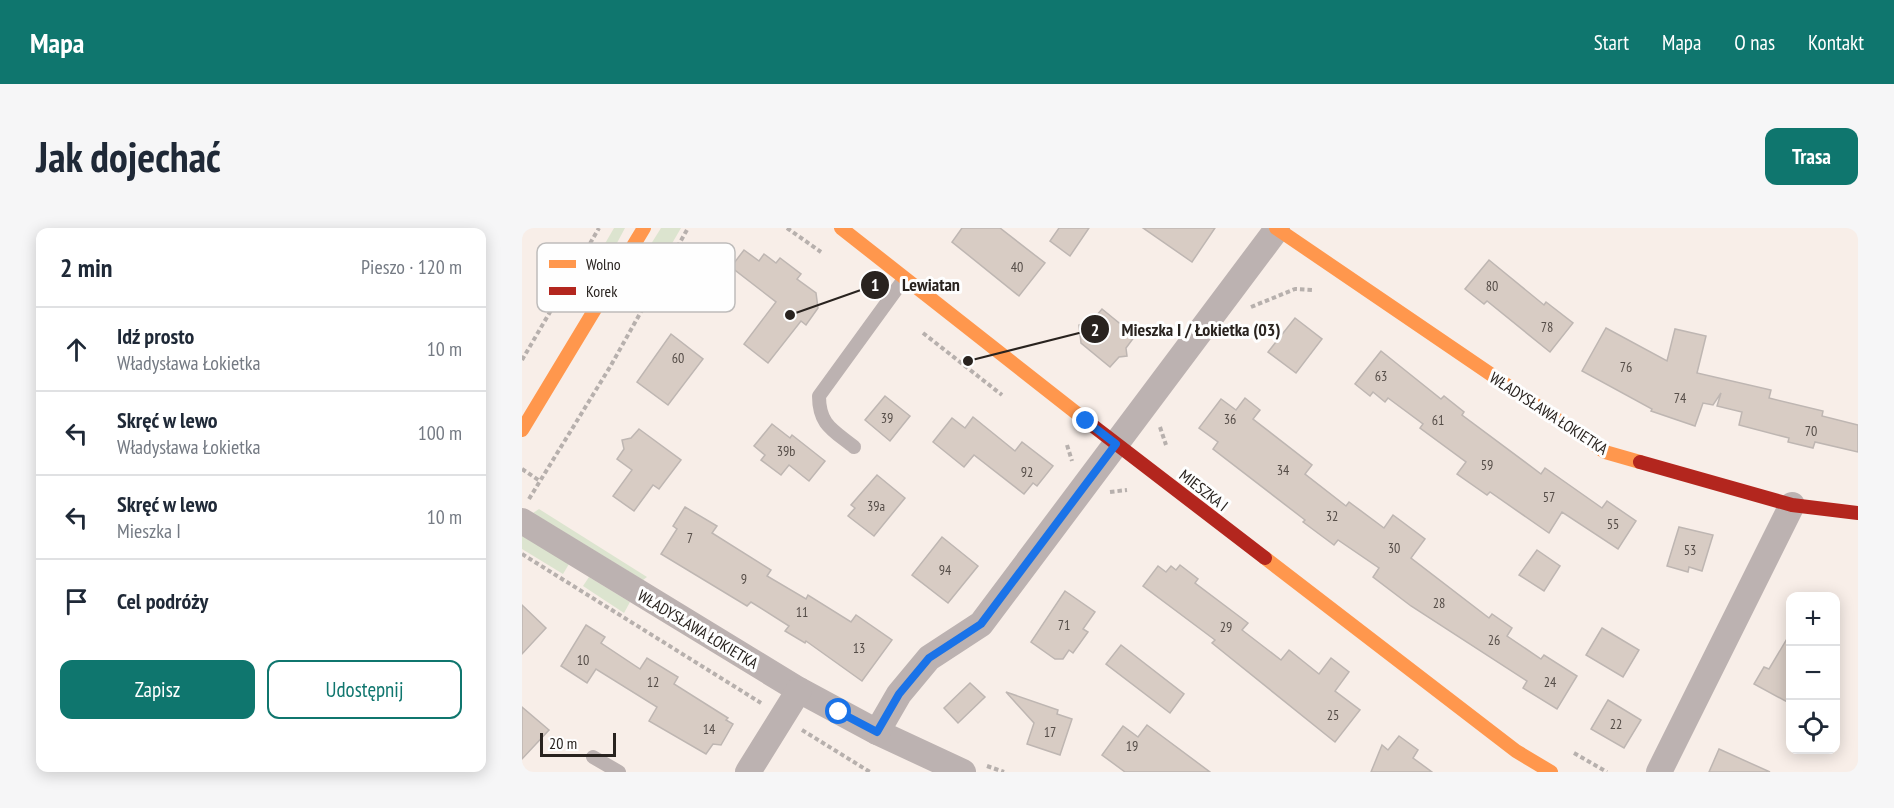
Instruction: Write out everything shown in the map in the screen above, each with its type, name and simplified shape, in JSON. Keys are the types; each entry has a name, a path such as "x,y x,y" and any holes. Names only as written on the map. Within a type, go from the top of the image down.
{"street":[{"path":"635,243 644,228"},
{"name":"MIESZKA I","path":"841,228 1116,444 1516,752 1551,772"},
{"name":"WŁADYSŁAWA ŁOKIETKA","path":"877,732 899,694 929,658 981,624 1276,229 1605,452 1792,505 1858,513"},
{"path":"522,430 593,312"},
{"path":"1659,772 1792,505"},
{"name":"WŁADYSŁAWA ŁOKIETKA","path":"530,508 799,690 877,732 963,772"},
{"path":"748,772 799,690"}],"lane":[{"path":"854,447 826,425 819,413 819,396 904,279"},
{"path":"593,757 619,772"}],"path":[{"path":"590,243 599,228"},
{"path":"680,243 688,228"},
{"path":"1244,315 1252,306 1295,289 1317,291"},
{"path":"522,360 550,312"},
{"path":"522,469 540,481 641,312"},
{"path":"1160,427 1166,418"},
{"path":"522,554 640,629 714,671 781,718 870,772"}],"green space":[{"path":"614,228 625,228 617,243 605,243"},
{"path":"661,228 681,228 672,243 652,243"},
{"path":"539,509 647,577 643,580 533,513"},
{"path":"522,535 569,564 563,574 522,549"},
{"path":"589,577 630,602 624,613 583,586"}],"building":[{"path":"962,228 1000,228 1045,263 1019,296 952,242"},
{"path":"1059,228 1089,228 1070,256 1050,241"},
{"path":"1143,228 1215,228 1192,262"},
{"path":"744,250 759,261 764,254 776,263 780,258 801,274 797,279 816,293 818,308 806,325 801,321 768,363 744,344 776,302 735,270 735,262"},
{"path":"1489,260 1544,305 1546,302 1573,323 1550,352 1487,301 1484,304 1465,289"},
{"path":"1102,309 1135,336 1126,348 1127,356 1119,357 1110,367 1081,343 1079,325 1090,323"},
{"path":"1295,318 1322,339 1296,373 1268,352"},
{"path":"1606,328 1667,361 1675,329 1706,336 1697,373 1771,390 1769,398 1823,411 1822,416 1858,425 1858,452 1815,442 1813,448 1788,442 1789,438 1739,425 1742,412 1717,406 1721,393 1713,405 1703,403 1695,426 1651,411 1652,409 1582,371"},
{"path":"671,334 703,359 668,405 637,382"},
{"path":"1381,351 1441,399 1444,396 1464,412 1462,415 1541,474 1545,468 1602,508 1607,501 1636,521 1618,549 1562,512 1549,533 1490,492 1487,495 1457,474 1466,462 1420,428 1423,424 1388,398 1385,402 1373,392 1370,396 1355,384"},
{"path":"885,396 910,416 890,441 865,420"},
{"path":"1245,398 1260,410 1253,419 1312,465 1305,474 1346,506 1349,502 1384,528 1393,515 1425,539 1411,558 1489,618 1492,614 1512,628 1507,636 1541,659 1544,655 1577,676 1557,709 1523,688 1527,681 1411,606 1373,577 1379,568 1338,540 1334,545 1213,449 1218,442 1199,428 1221,399 1236,410"},
{"path":"973,417 1015,451 1022,442 1053,466 1037,486 1033,483 1024,494 974,455 964,467 933,442 952,418 965,428"},
{"path":"772,424 790,438 792,435 825,461 809,481 789,465 781,475 761,460 765,455 754,446"},
{"path":"639,429 681,460 659,489 653,485 634,511 613,496 632,470 617,459 624,449 622,440 631,438"},
{"path":"877,475 905,498 874,536 848,516 855,508 851,505"},
{"path":"685,507 717,526 712,533 771,570 767,576 806,599 808,595 851,622 856,615 892,640 862,681 806,641 805,643 785,631 789,626 751,602 747,606 661,554 677,529 673,526"},
{"path":"1679,527 1713,535 1702,571 1689,567 1688,572 1667,566"},
{"path":"942,537 978,566 948,603 912,575"},
{"path":"1537,550 1560,566 1544,591 1519,575"},
{"path":"1180,565 1198,579 1195,583 1248,623 1242,630 1281,660 1289,650 1319,674 1331,658 1349,672 1335,691 1360,710 1335,742 1212,643 1215,640 1143,586 1158,566 1166,572 1171,566 1176,570"},
{"path":"1065,591 1095,612 1083,629 1088,632 1073,653 1069,650 1063,659 1055,659 1031,642"},
{"path":"522,605 546,628 522,654"},
{"path":"586,625 605,637 601,643 640,669 647,658 678,677 674,684 728,718 726,720 733,724 721,745 713,744 706,754 649,721 657,707 596,669 587,683 561,666"},
{"path":"1602,628 1639,650 1623,677 1586,655"},
{"path":"1786,640 1786,701 1754,684 1764,667 1769,669"},
{"path":"1121,645 1184,694 1170,713 1106,664"},
{"path":"970,683 985,697 958,723 944,708"},
{"path":"1006,692 1058,710 1057,714 1072,719 1060,755 1027,744 1034,723"},
{"path":"1608,700 1641,720 1624,748 1591,729"},
{"path":"522,707 549,730 522,759"},
{"path":"1147,725 1210,772 1125,772 1102,755 1123,726 1138,737"},
{"path":"1399,736 1418,750 1413,758 1432,772 1371,772 1382,745 1388,750"},
{"path":"1719,749 1770,772 1709,772"}],"traffic: slow":[{"path":"635,243 644,228"},
{"path":"841,228 1084,419"},
{"path":"1276,228 1605,452 1640,462"},
{"path":"522,430 593,312"},
{"path":"1265,558 1516,751 1551,772"}],"traffic: jam":[{"path":"1084,419 1265,558"},
{"path":"1640,462 1792,505 1858,513"}],"place":[{"name":"Lewiatan","path":"790,315"},
{"name":"Mieszka I / Łokietka (03)","path":"968,361"}],"route":[{"path":"839,712 877,732 899,694 929,658 981,624 1116,444 1086,421"}]}
